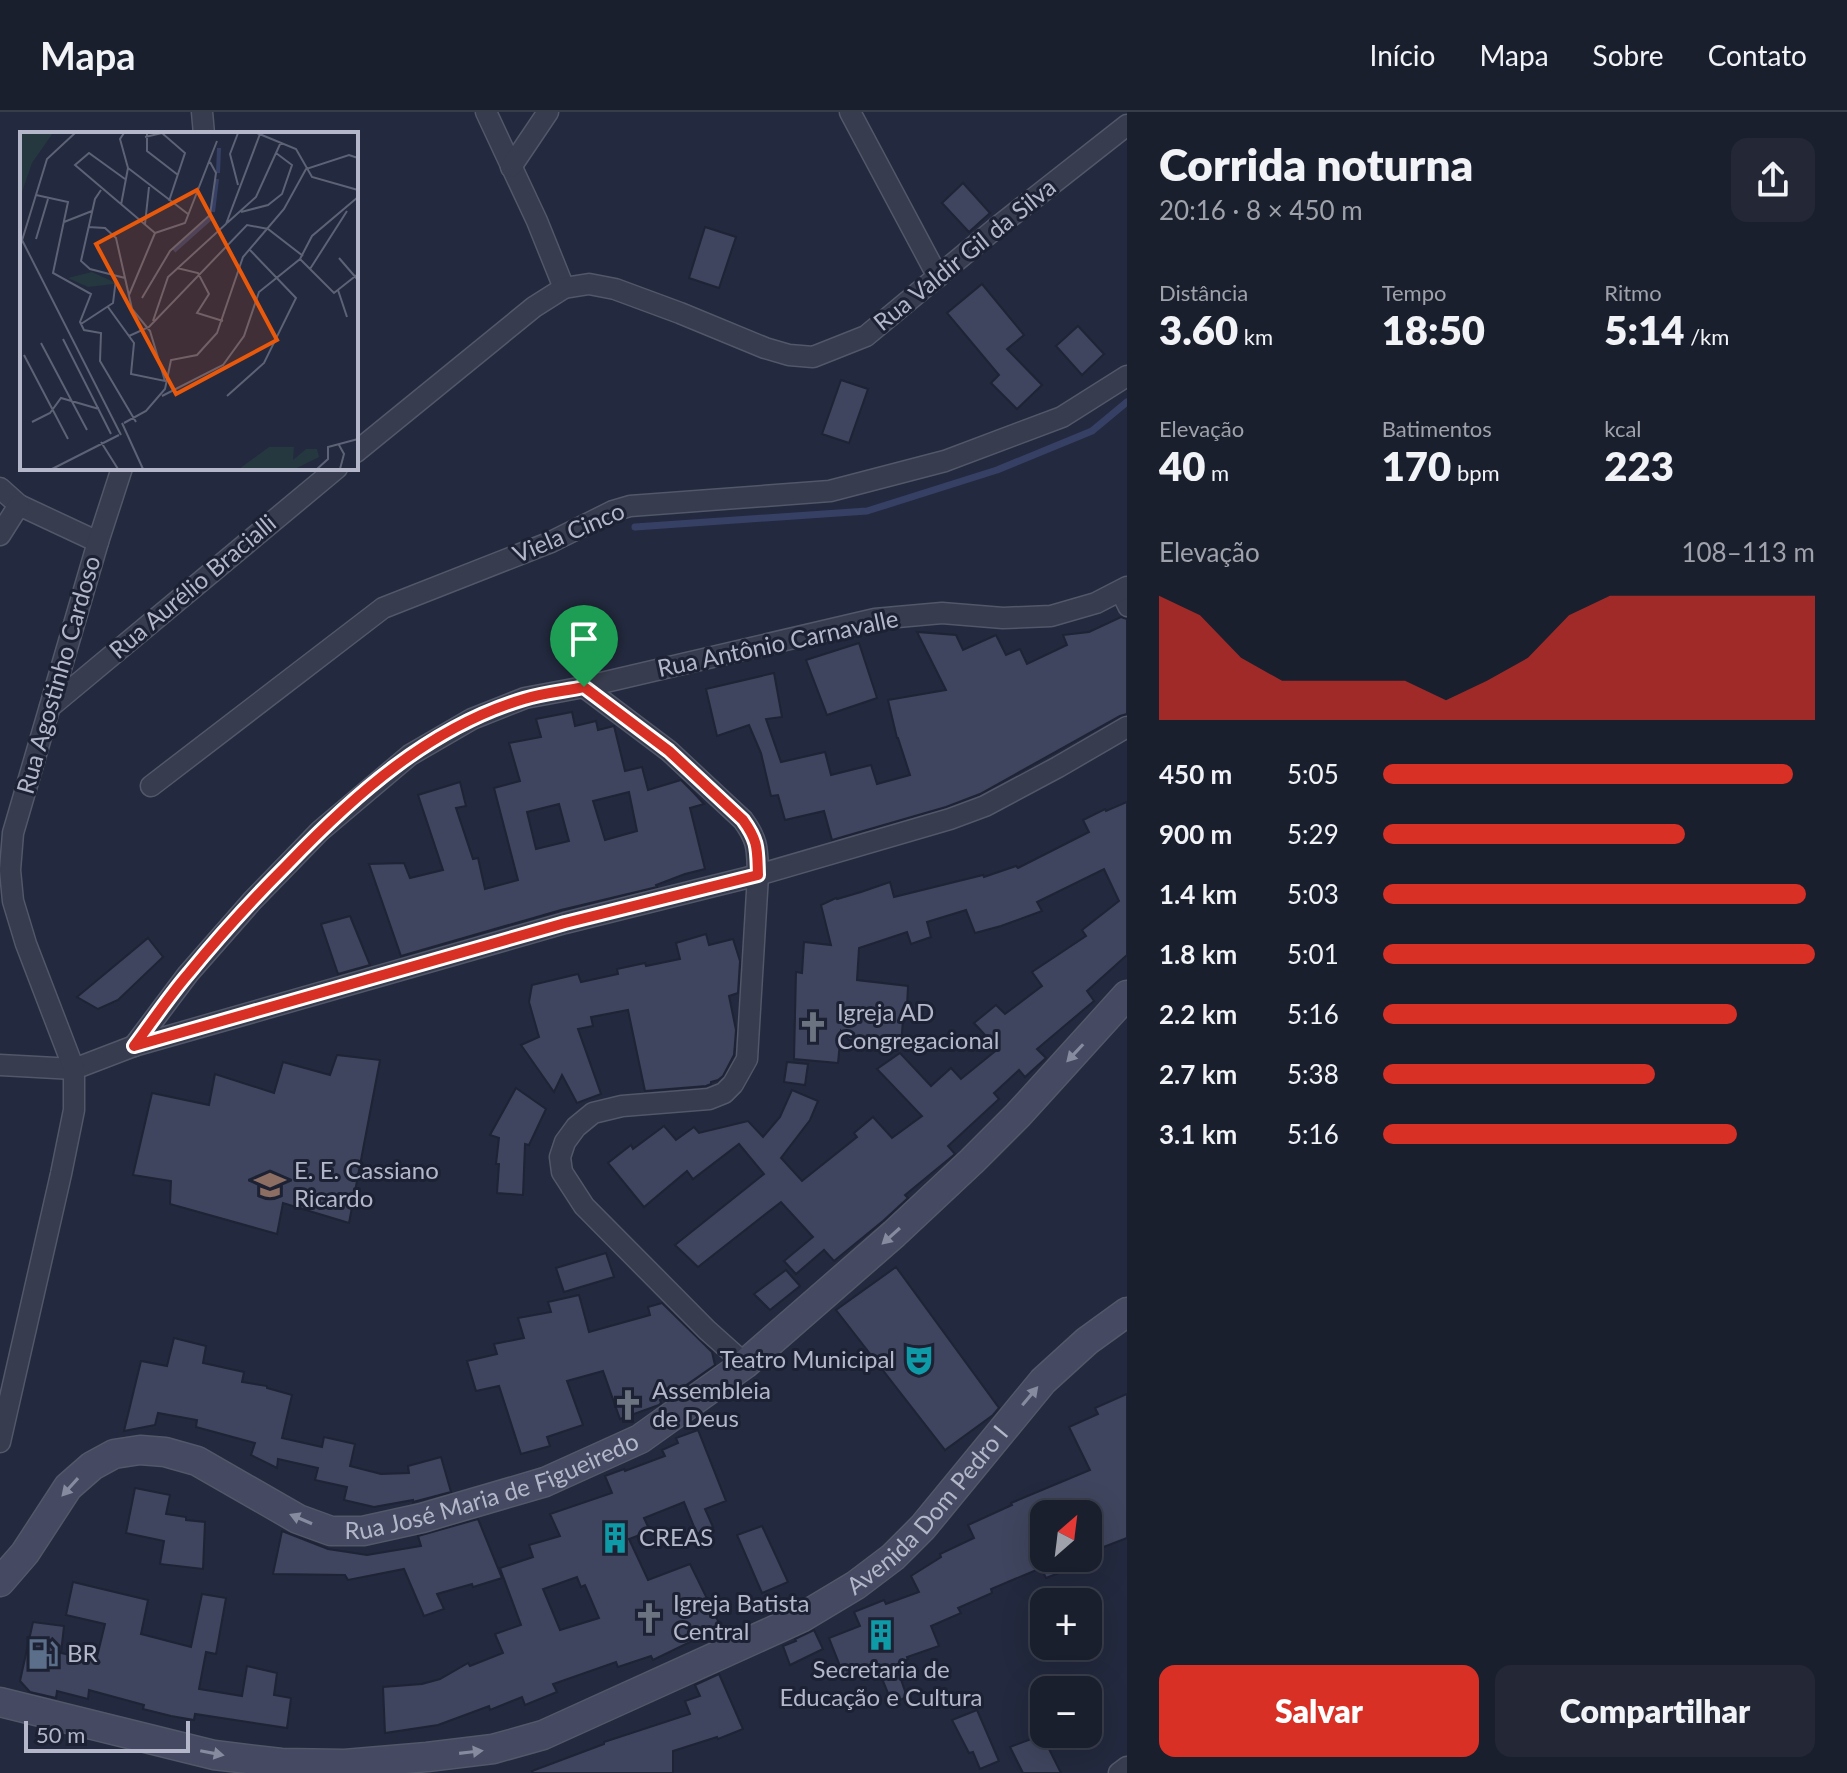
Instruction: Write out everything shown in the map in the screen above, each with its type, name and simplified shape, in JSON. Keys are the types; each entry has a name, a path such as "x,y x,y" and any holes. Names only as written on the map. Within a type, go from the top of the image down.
{"main road":[{"name":"Rua José Maria de Figueiredo","path":"0,1582 25,1553 68,1487 92,1466 114,1454 140,1450 165,1452 197,1461 298,1519 331,1531 363,1531 422,1518 545,1482 640,1439 745,1364 894,1234 1018,1115 1125,998"},
{"name":"Avenida Dom Pedro I","path":"0,1702 214,1755 281,1763 345,1764 427,1757 493,1749 543,1735 801,1618 856,1585 893,1557 923,1527 1043,1381 1087,1341 1127,1312"}],"street":[{"path":"202,112 204,132"},
{"path":"358,450 534,307 564,288 537,221 486,112"},
{"path":"511,167 548,112"},
{"path":"850,112 938,277"},
{"name":"Rua Valdir Gil da Silva","path":"564,288 589,284 615,289 765,348 789,355 813,357 866,336 1127,125"},
{"name":"Viela Cinco","path":"151,786 383,608 551,542 613,511 630,506 830,491 945,461 1062,417 1127,376"},
{"name":"Rua Agostinho Cardoso","path":"0,1442 74,1110 74,1069 26,944 13,901 10,870 13,833 121,470"},
{"name":"Rua Aurélio Bracialli","path":"50,707 335,470"},
{"path":"0,488 19,505 98,542"},
{"path":"0,535 19,505"},
{"name":"Rua Antônio Carnavalle","path":"134,1046 188,974 252,901 320,831 410,755 472,719 525,698 875,619 942,613 1003,618 1051,616 1124,596"},
{"path":"584,687 669,751 743,820 757,846 758,875 747,1059 733,1084 724,1093 709,1099 622,1106 593,1113 576,1127 565,1142 560,1157 562,1172 584,1206 745,1364"},
{"path":"0,1065 74,1069 134,1046 565,923 758,875 950,819 985,806 1127,727"},
{"path":"1119,1773 1127,1767"}],"building":[{"path":"963,183 990,213 969,232 942,203"},
{"path":"705,227 736,237 719,288 689,278"},
{"path":"982,284 1024,335 1007,349 1042,385 1017,409 991,383 999,375 947,313"},
{"path":"1078,326 1104,354 1082,375 1056,346"},
{"path":"841,380 868,389 849,443 822,434"},
{"path":"1121,617 1127,619 1127,714 980,794 832,840 824,811 785,820 778,795 771,796 761,753 749,725 717,736 706,689 774,673 782,717 766,719 781,762 825,752 831,775 871,765 877,784 910,775 888,700 946,690 917,632 956,635 963,650 996,635 1006,655 1020,649 1027,664 1067,645 1063,635 1089,632"},
{"path":"859,643 877,698 827,715 806,660"},
{"path":"572,712 575,726 596,721 598,730 614,726 625,771 642,767 648,790 681,780 704,804 690,808 705,869 657,887 561,910 401,956 369,864 404,863 410,878 443,870 418,795 460,782 466,806 456,808 473,859 478,858 485,889 518,880 494,788 520,781 509,743 541,737 536,719","holes":["629,792 637,831 605,840 593,801","559,804 569,841 536,849 527,812"]},
{"path":"1127,802 1127,955 1087,991 1094,1001 1037,1049 1046,1058 1025,1077 1019,1070 994,1093 999,1099 948,1146 955,1154 905,1195 908,1198 883,1221 834,1261 824,1250 796,1274 784,1261 813,1237 781,1202 698,1267 675,1245 764,1174 739,1144 693,1179 687,1171 644,1207 608,1163 631,1145 633,1149 664,1126 676,1140 694,1127 699,1133 748,1121 763,1137 780,1117 792,1090 818,1101 810,1120 781,1158 802,1181 857,1137 854,1133 873,1117 892,1138 922,1116 877,1069 900,1053 931,1086 951,1068 961,1079 998,1049 974,1023 996,1005 1005,1014 1042,986 1032,972 1086,936 1082,930 1119,901 1104,869 1037,902 1042,911 1001,926 975,933 966,910 927,922 931,937 911,944 907,932 859,948 857,980 908,986 901,1046 849,1040 841,1031 838,1063 794,1059 796,972 802,973 804,942 831,945 821,905 890,882 894,897 984,877 1016,866 1018,868 1089,832 1083,820"},
{"path":"350,916 370,965 338,974 321,924"},
{"path":"706,934 709,945 733,939 740,961 738,993 729,996 736,1030 734,1055 723,1076 706,1086 645,1091 628,1010 591,1017 593,1026 578,1029 601,1094 577,1103 562,1075 554,1092 521,1045 539,1037 529,1002 532,985 578,974 581,982 618,974 617,969 680,959 676,943"},
{"path":"148,938 163,957 118,1000 98,1009 77,997"},
{"path":"337,1055 380,1060 349,1223 283,1203 277,1234 170,1204 171,1181 133,1175 152,1093 209,1105 215,1074 274,1093 283,1062 330,1075"},
{"path":"787,1062 808,1064 805,1085 784,1082"},
{"path":"516,1088 546,1109 529,1145 525,1144 523,1195 497,1193 499,1138 490,1135"},
{"path":"606,1253 614,1277 564,1292 556,1268"},
{"name":"Teatro Municipal","path":"896,1267 999,1408 945,1450 836,1310"},
{"path":"786,1270 800,1286 770,1310 754,1294"},
{"path":"579,1295 589,1332 650,1315 648,1307 662,1303 712,1352 715,1365 660,1400 659,1405 620,1419 603,1371 567,1381 583,1425 547,1437 550,1446 521,1454 499,1386 476,1391 467,1361 497,1354 494,1344 524,1338 518,1318 551,1312 548,1302"},
{"path":"174,1338 206,1346 203,1363 244,1372 242,1382 267,1386 292,1395 282,1438 322,1447 324,1437 355,1444 350,1466 381,1474 409,1473 408,1466 441,1457 451,1492 413,1502 374,1507 344,1500 347,1487 315,1480 318,1468 278,1459 277,1468 251,1455 255,1443 196,1427 197,1420 158,1413 155,1425 124,1431 141,1361 167,1366"},
{"path":"1127,1394 1127,1538 1102,1548 1102,1500 1030,1500 1031,1572 991,1589 992,1593 958,1608 961,1613 931,1626 939,1646 907,1657 896,1665 907,1697 892,1703 876,1664 844,1676 829,1638 860,1626 854,1612 884,1600 886,1604 919,1592 911,1576 941,1557 940,1554 974,1538 968,1525 1090,1470 1069,1427 1098,1414 1095,1408"},
{"path":"698,1430 726,1501 705,1509 713,1527 697,1534 684,1502 644,1518 650,1531 629,1539 648,1580 690,1564 721,1627 653,1660 651,1656 618,1667 616,1662 553,1684 557,1692 525,1705 522,1697 438,1725 385,1733 383,1687 422,1684 440,1679 468,1663 470,1666 503,1653 495,1634 521,1625 500,1568 533,1557 529,1545 560,1536 550,1514 612,1493 605,1476 665,1456 662,1450 678,1443 676,1438","holes":["577,1577 581,1587 585,1585 599,1618 560,1630 543,1589"]},
{"path":"135,1488 170,1495 166,1514 205,1522 203,1569 160,1564 164,1541 126,1533"},
{"path":"478,1519 502,1578 437,1594 444,1609 424,1616 404,1569 348,1580 345,1575 273,1574 282,1531 328,1549 367,1555 421,1546 418,1536"},
{"path":"762,1526 788,1582 762,1593 737,1535"},
{"path":"1043,1572 1061,1572 1046,1578"},
{"path":"73,1582 148,1600 141,1634 191,1647 202,1594 226,1598 216,1654 206,1652 199,1689 242,1696 247,1666 277,1673 274,1695 291,1698 287,1728 195,1714 194,1720 171,1716 89,1690 88,1699 57,1691 56,1698 30,1692 20,1681 33,1622 64,1626 61,1653 96,1661 105,1624 66,1615"},
{"path":"814,1630 823,1649 790,1665 783,1646"},
{"path":"719,1674 743,1729 673,1751 673,1773 533,1773 604,1742 690,1714 685,1701 700,1696 695,1685"},
{"path":"977,1710 999,1761 980,1769 952,1720"},
{"path":"1030,1740 1030,1748 1048,1748 1061,1773 1023,1773 1010,1747"}],"waterway":[{"path":"635,527 867,511 997,470 1092,431 1127,402"}],"place":[{"name":"Igreja AD Congregacional","path":"813,1027"},
{"name":"E. E. Cassiano Ricardo","path":"270,1185"},
{"name":"Teatro Municipal","path":"919,1360"},
{"name":"Assembleia de Deus","path":"628,1405"},
{"name":"CREAS","path":"615,1538"},
{"name":"Igreja Batista Central","path":"649,1618"},
{"name":"Secretaria de Educação e Cultura","path":"881,1635"},
{"name":"BR","path":"43,1654"}],"route":[{"path":"584,687 669,751 743,820 757,846 758,875 565,923 134,1046 188,974 252,901 320,831 370,786 410,755 472,719 525,698 584,687"}]}
